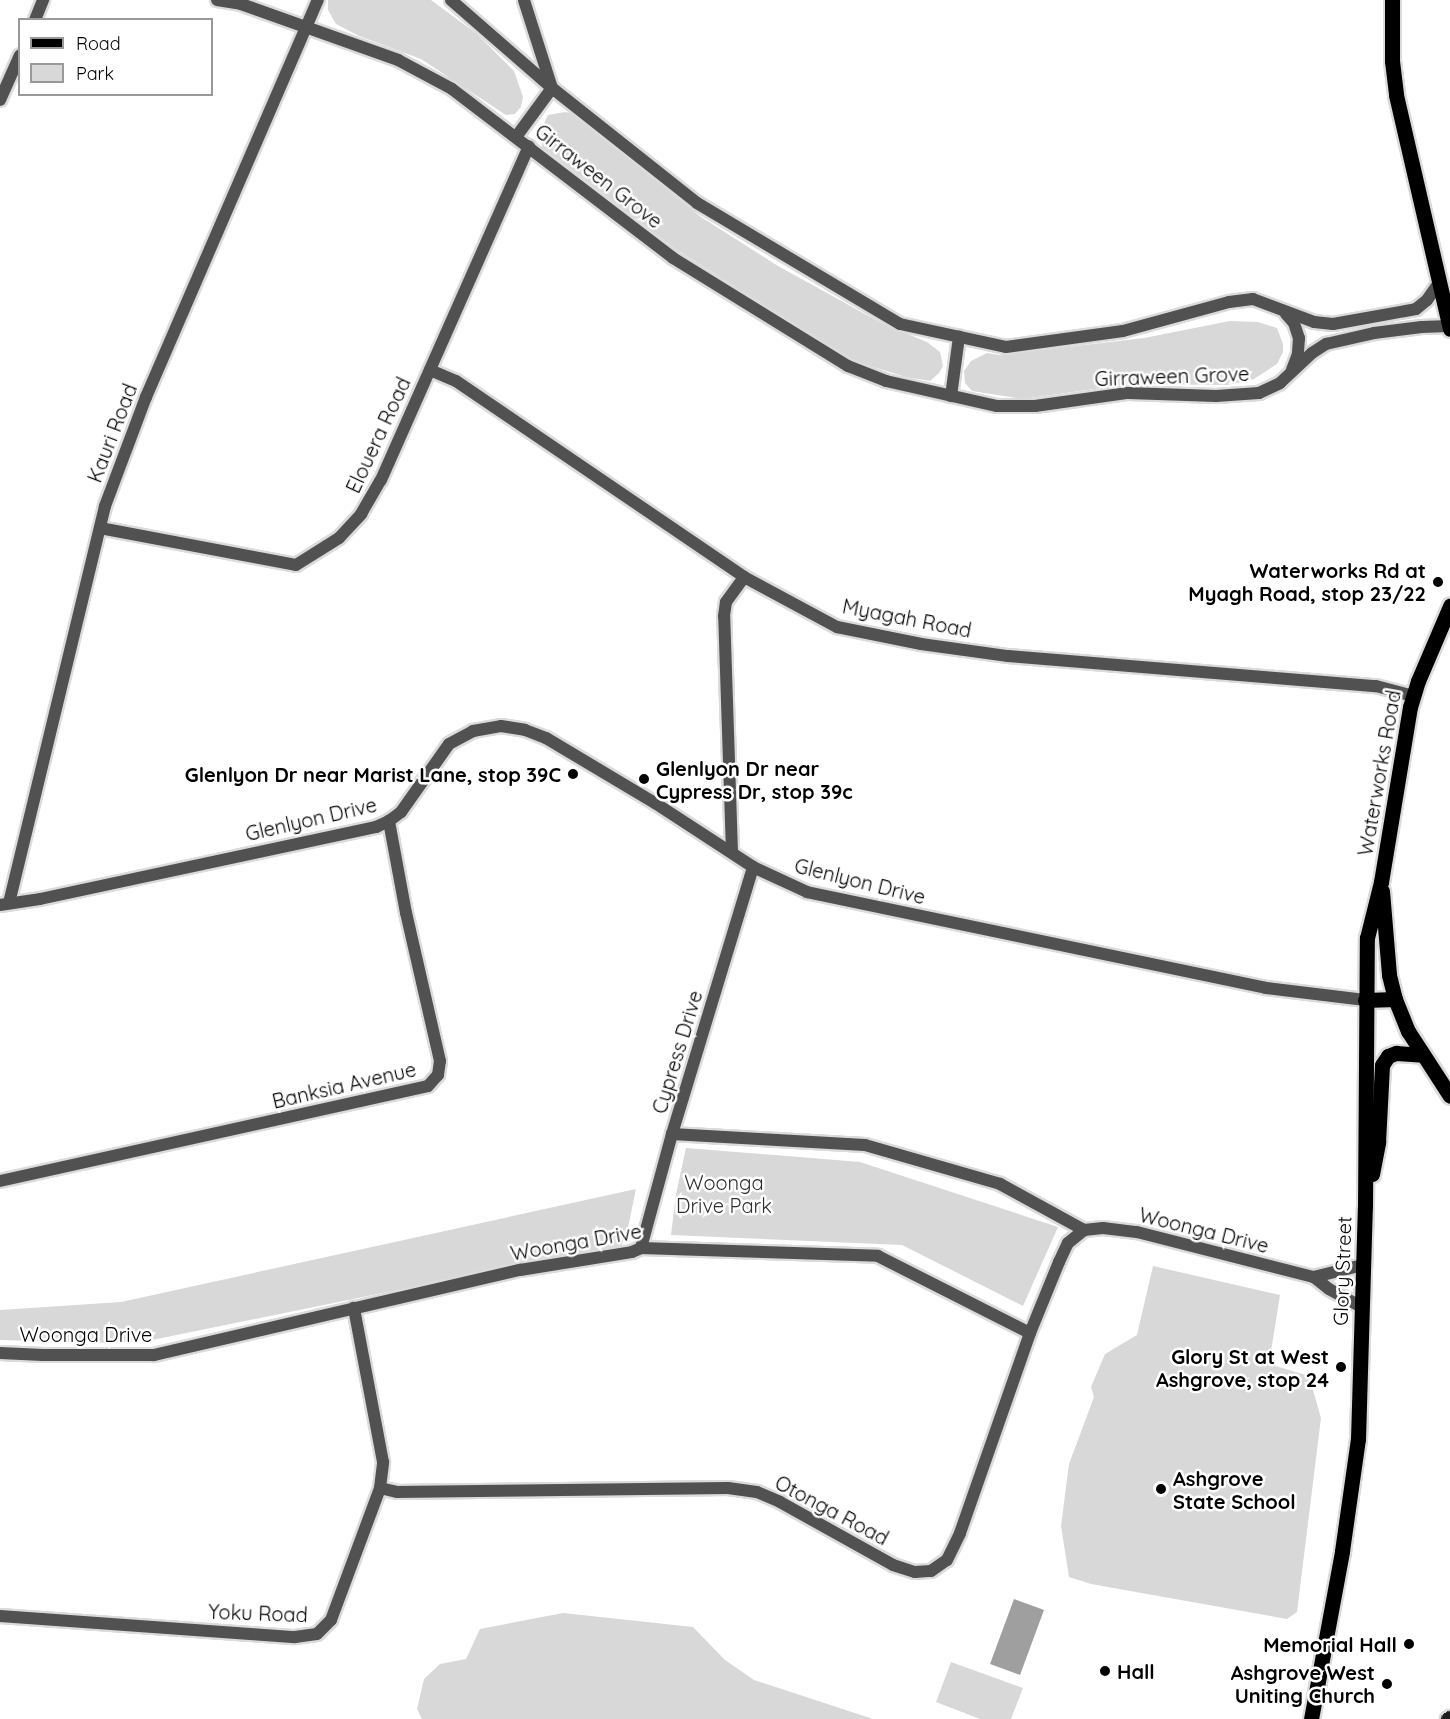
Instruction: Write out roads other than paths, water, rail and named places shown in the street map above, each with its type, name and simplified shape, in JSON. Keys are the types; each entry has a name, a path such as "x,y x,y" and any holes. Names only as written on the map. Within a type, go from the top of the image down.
{"main road":[{"path":"1392,0 1392,61 1396,95 1450,328"},
{"name":"Waterworks Road","path":"1365,1000 1367,938 1381,882 1413,696 1450,606"},
{"name":"Waterworks Road","path":"1381,882 1387,959 1395,999 1408,1031 1450,1096"},
{"path":"1365,1000 1395,999"},
{"name":"Glory Street","path":"1311,1719 1356,1453 1364,1265 1365,1000"},
{"path":"1365,1207 1378,1142 1382,1065 1388,1056 1396,1053 1423,1055"}],"street":[{"path":"36,18 43,0"},
{"name":"Girraween Grove","path":"217,0 241,4 398,60 452,89 673,258 848,366 886,381 998,406 1035,406 1128,393 1232,395 1263,392 1280,383 1312,353 1326,344 1374,333 1422,327 1450,328"},
{"name":"Kauri Road","path":"4,904 105,506 142,406 318,0"},
{"name":"Girraween Grove","path":"451,0 552,88 697,203 771,250 900,324 1006,347 1123,330 1239,301 1258,300 1322,323 1372,318 1419,307 1433,294 1439,283"},
{"path":"516,137 552,88 524,0"},
{"path":"0,100 18,60"},
{"name":"Elouera Road","path":"100,528 296,565 339,538 361,514 381,480 529,146"},
{"path":"1278,309 1293,321 1299,338 1295,365 1280,383"},
{"path":"1372,318 1374,333"},
{"path":"951,396 959,337"},
{"name":"Myagah Road","path":"430,370 456,381 744,577 837,627 921,645 1112,667 1379,687 1413,696"},
{"path":"732,852 724,616 726,602 744,577"},
{"name":"Glenlyon Drive","path":"4,904 40,899 329,837 389,821 411,800 449,744 473,731 501,726 525,730 546,738 753,867 787,885 832,899 1291,993 1365,1000"},
{"name":"Banksia Avenue","path":"0,1180 428,1086 438,1076 441,1060 406,913 389,821"},
{"name":"Cypress Drive","path":"641,1248 672,1134 753,867"},
{"path":"672,1134 865,1145 1000,1184 1084,1230 1068,1243 1030,1333"},
{"name":"Woonga Drive","path":"1084,1230 1103,1228 1137,1232 1314,1277 1329,1289 1362,1307"},
{"name":"Woonga Drive","path":"0,1353 154,1355 520,1270 641,1248 878,1256 1030,1333"},
{"name":"Woonga Drive","path":"1314,1277 1364,1265"},
{"name":"Yoku Road","path":"0,1616 295,1637 317,1634 331,1620 380,1488 383,1462 354,1308"},
{"name":"Otonga Road","path":"380,1488 397,1492 728,1488 757,1492 780,1502 893,1565 915,1572 931,1571 947,1560 960,1533 1030,1333"}],"place":[{"name":"Waterworks Rd at Myagh Road, stop 23/22","path":"1438,582"},
{"name":"Glenlyon Dr near Marist Lane, stop 39C","path":"573,774"},
{"name":"Glenlyon Dr near Cypress Dr, stop 39c","path":"644,779"},
{"name":"Glory St at West Ashgrove, stop 24","path":"1341,1367"},
{"name":"Ashgrove State School","path":"1161,1489"},
{"name":"Memorial Hall","path":"1409,1644"},
{"name":"Hall","path":"1105,1671"},
{"name":"Ashgrove West Uniting Church","path":"1387,1684"}],"park label":[{"name":"Woonga Drive Park","path":"724,1194"}]}
